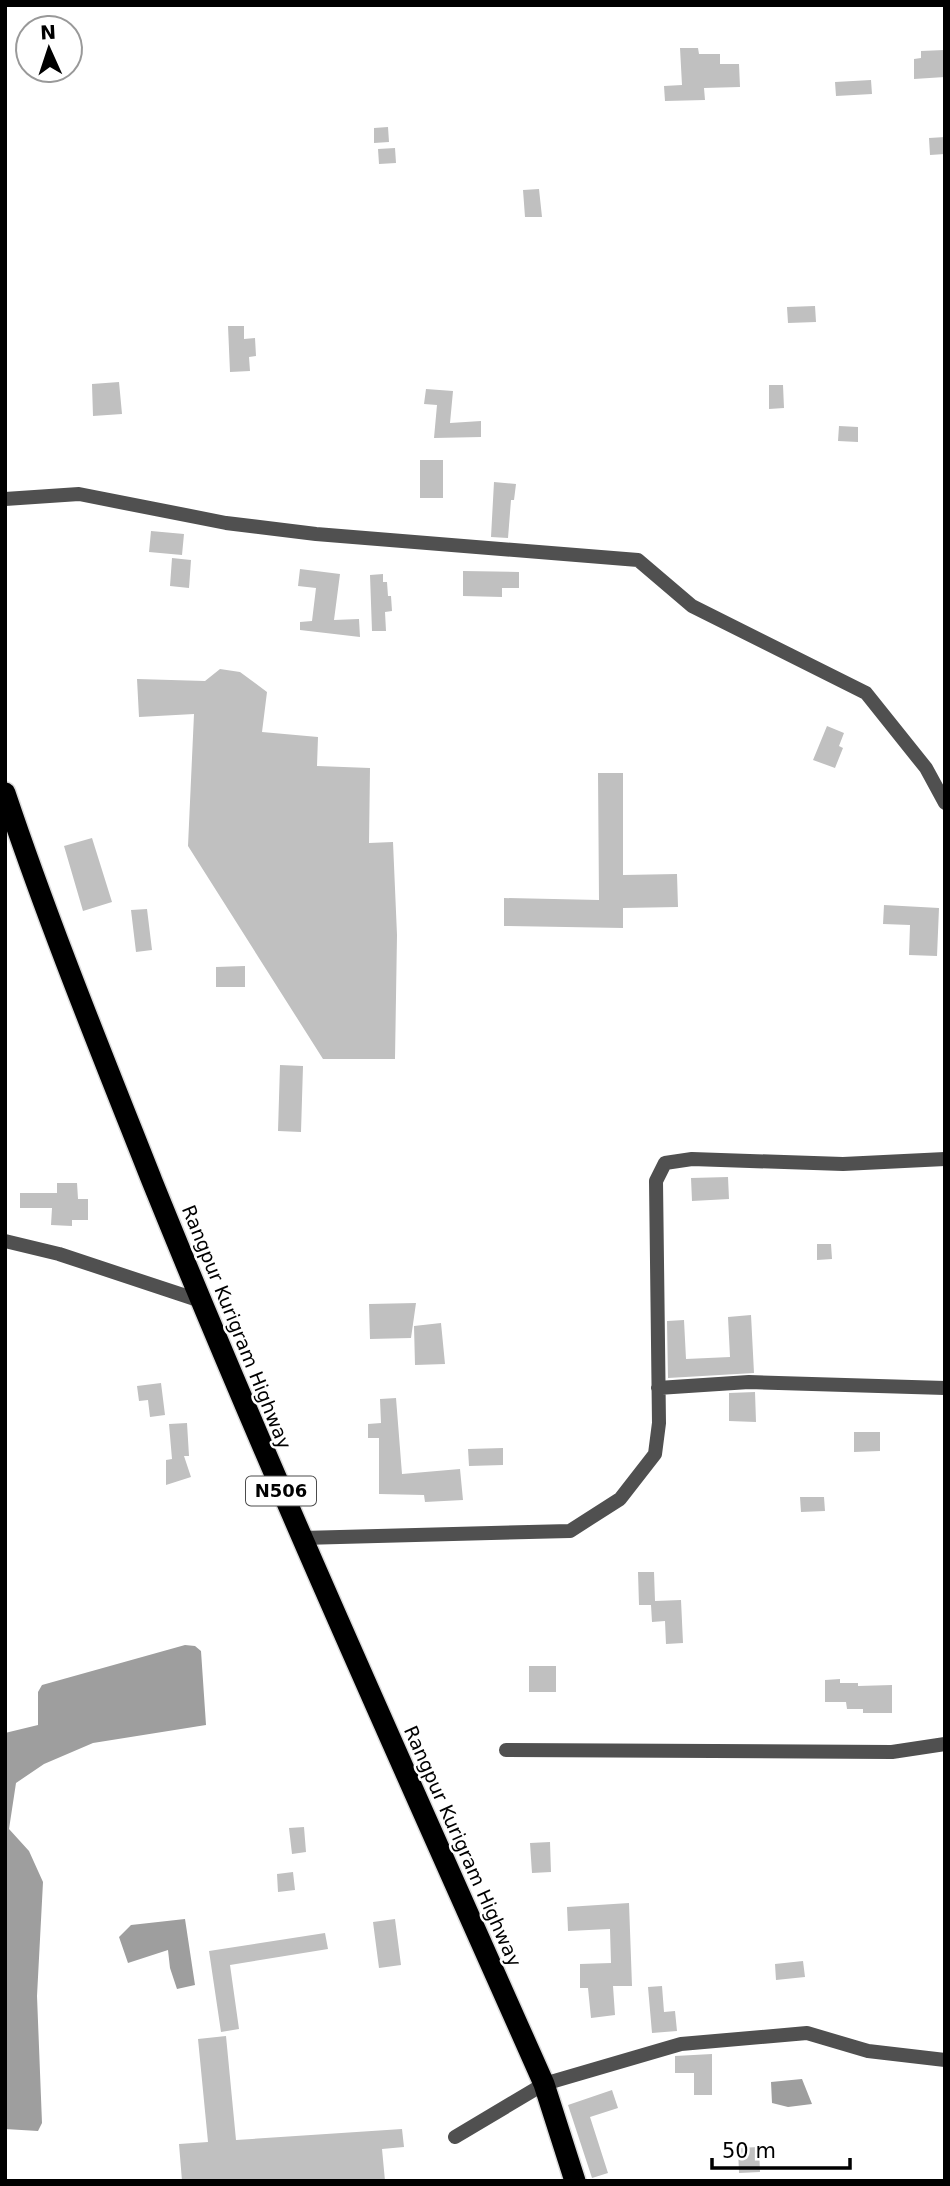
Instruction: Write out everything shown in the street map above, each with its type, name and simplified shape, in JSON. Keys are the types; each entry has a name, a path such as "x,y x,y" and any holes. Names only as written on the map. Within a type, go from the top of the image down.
{"highway":[{"name":"Rangpur Kurigram Highway","path":"5,793 33,875 93,1031 201,1301 302,1538 544,2084 575,2181"}],"street":[{"path":"5,499 79,494 226,523 316,534 638,560 692,606 866,693 926,768 945,803"},
{"path":"302,1538 570,1531 620,1499 655,1454 659,1423 656,1181 665,1163 692,1158 843,1164 945,1159"},
{"path":"5,1241 60,1254 201,1301"},
{"path":"658,1388 749,1382 945,1388"},
{"path":"506,1750 892,1752 945,1744"},
{"path":"455,2137 544,2084 681,2044 807,2033 868,2052 945,2060"}],"shaded area":[{"path":"185,1645 195,1646 201,1651 206,1725 93,1743 44,1764 16,1783 9,1829 29,1851 43,1882 37,1996 42,2123 38,2131 5,2129 5,1733 38,1725 38,1692 42,1685"},
{"path":"185,1919 195,1985 177,1989 168,1950 128,1963 119,1937 131,1925"},
{"path":"802,2079 812,2104 788,2107 772,2103 771,2082"}],"building":[{"path":"680,48 698,48 699,54 720,54 720,64 739,64 740,87 704,88 705,100 665,101 664,86 682,85"},
{"path":"944,50 945,77 914,79 914,59 921,58 921,51"},
{"path":"871,80 872,94 836,96 835,82"},
{"path":"388,127 389,142 374,143 374,128"},
{"path":"945,137 945,154 930,155 929,138"},
{"path":"395,148 396,163 379,164 378,149"},
{"path":"539,189 542,217 525,217 523,190"},
{"path":"815,306 816,322 788,323 787,307"},
{"path":"228,326 244,326 244,339 255,338 256,356 249,357 250,371 230,372"},
{"path":"119,382 122,414 93,416 92,384"},
{"path":"769,385 783,385 784,408 769,409"},
{"path":"426,389 453,391 450,423 481,421 481,437 434,438 437,405 424,404"},
{"path":"839,426 858,427 858,442 838,441"},
{"path":"420,460 443,460 443,498 420,498"},
{"path":"494,482 516,484 514,500 511,500 508,538 491,537"},
{"path":"151,531 184,534 182,555 149,552"},
{"path":"172,558 191,560 189,588 170,586"},
{"path":"300,569 340,574 334,620 359,619 360,637 300,630 300,622 312,621 316,588 298,586"},
{"path":"463,571 519,572 519,588 502,588 502,597 463,596"},
{"path":"383,574 383,582 387,582 388,596 391,596 392,611 385,612 386,631 372,631 370,575"},
{"path":"220,669 240,672 267,692 262,732 318,737 317,766 370,768 369,843 393,842 397,935 395,1059 323,1059 188,846 194,714 139,717 137,679 205,681"},
{"path":"827,726 844,733 839,746 843,748 835,768 813,760"},
{"path":"598,773 623,773 623,875 677,874 678,907 623,908 623,928 504,926 504,898 599,900"},
{"path":"92,838 112,902 83,911 64,846"},
{"path":"884,905 939,908 937,956 909,955 910,925 883,924"},
{"path":"147,909 152,950 136,952 131,910"},
{"path":"245,966 245,987 216,987 216,967"},
{"path":"280,1065 303,1066 301,1132 278,1131"},
{"path":"728,1177 729,1199 692,1201 691,1178"},
{"path":"57,1183 77,1183 78,1199 88,1199 88,1220 72,1220 72,1226 51,1225 52,1208 20,1208 20,1193 57,1193"},
{"path":"817,1244 831,1244 832,1259 817,1260"},
{"path":"416,1303 411,1338 370,1339 369,1304"},
{"path":"751,1315 754,1373 668,1378 667,1321 684,1320 686,1359 730,1357 728,1317"},
{"path":"441,1323 445,1364 415,1365 414,1326"},
{"path":"161,1383 165,1415 150,1417 148,1400 139,1401 137,1386"},
{"path":"755,1392 756,1422 729,1421 729,1393"},
{"path":"396,1398 402,1474 460,1469 463,1500 425,1502 424,1495 379,1494 379,1438 368,1438 368,1424 381,1423 380,1399"},
{"path":"187,1423 189,1456 184,1456 191,1477 166,1485 166,1460 172,1459 169,1424"},
{"path":"854,1432 880,1432 880,1451 854,1452"},
{"path":"503,1448 503,1465 469,1466 468,1449"},
{"path":"800,1497 824,1497 825,1511 801,1512"},
{"path":"638,1572 654,1572 655,1601 681,1600 683,1643 666,1644 665,1621 652,1622 651,1605 639,1605"},
{"path":"529,1666 556,1666 556,1692 529,1692"},
{"path":"840,1679 840,1683 858,1683 858,1686 892,1685 892,1713 863,1713 863,1709 847,1709 846,1702 825,1702 825,1680"},
{"path":"304,1827 306,1852 292,1854 289,1828"},
{"path":"550,1842 551,1872 532,1873 530,1843"},
{"path":"293,1872 295,1890 278,1892 277,1874"},
{"path":"629,1903 632,1986 613,1986 615,2015 591,2018 588,1988 580,1988 580,1964 611,1963 610,1929 568,1931 567,1907"},
{"path":"395,1919 401,1965 379,1968 373,1922"},
{"path":"325,1933 328,1949 230,1965 239,2029 221,2032 209,1951"},
{"path":"803,1961 805,1977 776,1980 775,1964"},
{"path":"662,1986 664,2012 675,2011 677,2031 652,2033 648,1987"},
{"path":"226,2036 236,2140 402,2129 404,2147 382,2149 385,2181 182,2181 179,2144 208,2142 198,2039"},
{"path":"712,2054 712,2095 694,2095 694,2073 675,2073 675,2056"},
{"path":"612,2090 618,2108 590,2117 608,2173 592,2178 568,2105"},
{"path":"759,2147 760,2172 739,2173 738,2148"}]}
